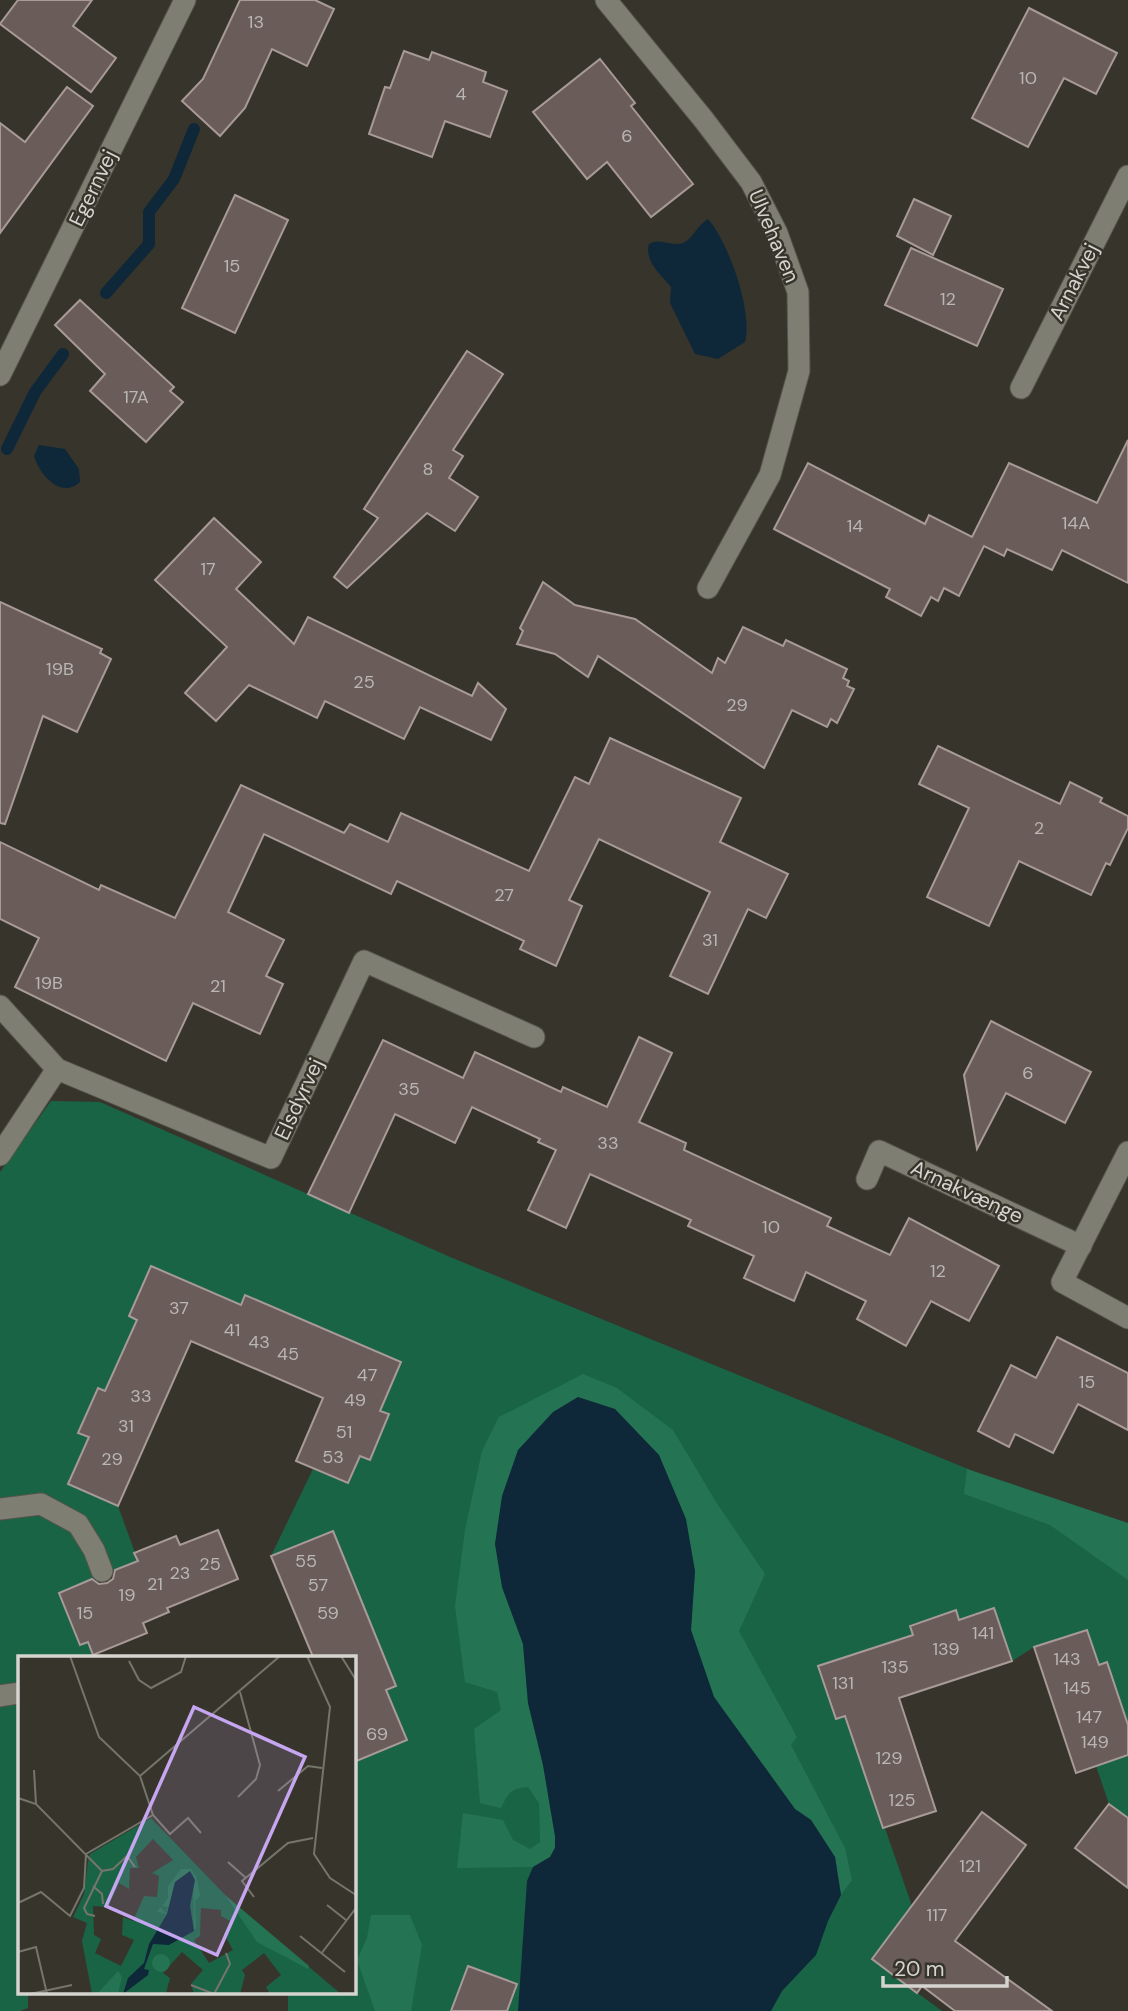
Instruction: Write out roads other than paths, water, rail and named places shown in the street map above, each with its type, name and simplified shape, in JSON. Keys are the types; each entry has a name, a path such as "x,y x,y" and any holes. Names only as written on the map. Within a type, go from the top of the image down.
{"street":[{"name":"Egernvej","path":"0,375 185,0"},
{"name":"Ulvehaven","path":"606,0 751,182 777,233 798,292 799,372 770,475 708,588"},
{"name":"Arnakvej","path":"1021,388 1128,176"},
{"name":"Elsdyrvej","path":"0,1006 57,1069 271,1158 364,961 534,1037"},
{"path":"0,1156 57,1069"},
{"name":"Arnakvænge","path":"867,1179 879,1151 1081,1246"},
{"path":"1128,1152 1062,1282 1128,1318"},
{"path":"0,1509 41,1504 78,1524 94,1550 102,1571"},
{"path":"0,1696 18,1693"}],"water":[{"path":"708,219 731,261 746,314 745,342 718,359 695,354 670,303 671,287 654,267 648,250 649,244 653,242 683,243"},
{"path":"39,445 65,449 79,469 80,482 66,488 58,486 46,477 34,456"},
{"path":"578,1397 615,1409 659,1455 686,1519 695,1571 691,1630 714,1697 795,1809 811,1820 835,1857 841,1895 816,1955 782,1991 771,2011 518,2011 527,1881 533,1867 550,1857 555,1848 555,1836 543,1765 528,1703 523,1644 502,1587 495,1544 502,1496 518,1450 553,1412"}],"waterway":[{"path":"106,293 149,244 149,212 174,179 194,129"},
{"path":"7,449 35,392 63,354"}]}
